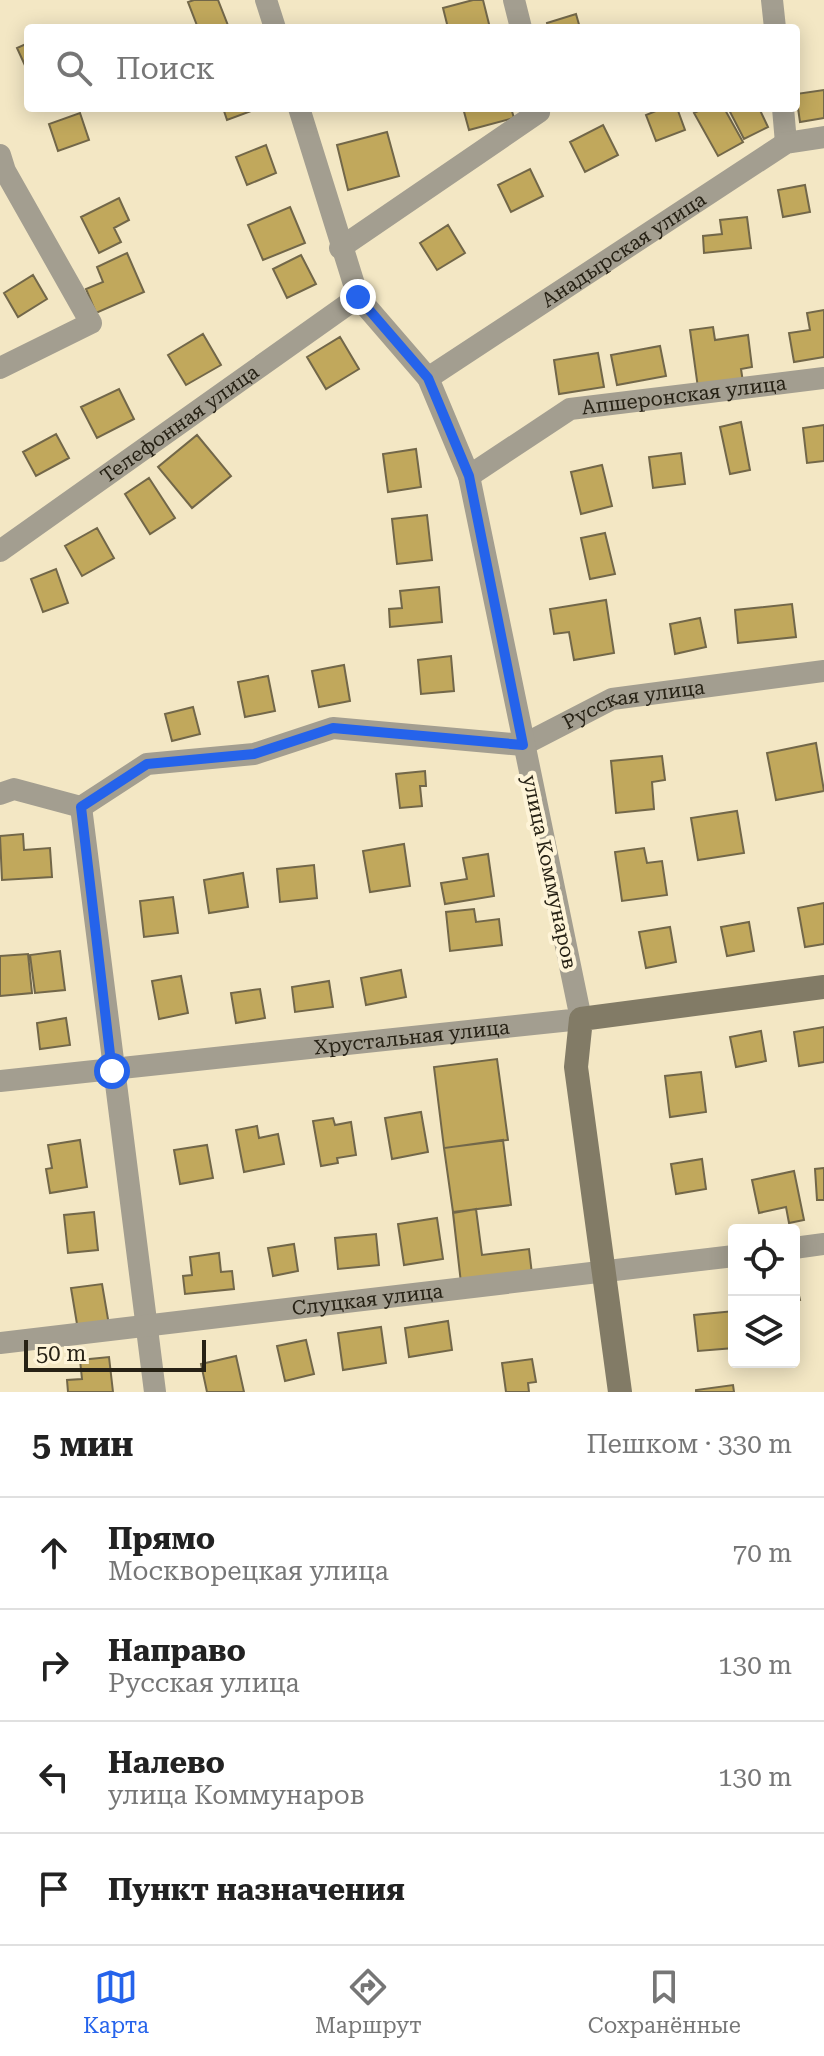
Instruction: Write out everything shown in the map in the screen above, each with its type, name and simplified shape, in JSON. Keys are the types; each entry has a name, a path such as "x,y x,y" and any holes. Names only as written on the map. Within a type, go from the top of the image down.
{"street":[{"path":"266,0 274,24"},
{"path":"514,0 520,24"},
{"path":"772,0 775,24"},
{"name":"улица Коммунаров","path":"300,112 340,248 358,297 428,378 469,476 581,1019 576,1067 620,1392"},
{"path":"340,248 539,112"},
{"path":"783,112 786,143"},
{"name":"Анадырская улица","path":"428,378 786,143 824,137"},
{"path":"0,368 91,323 2,167"},
{"name":"Телефонная улица","path":"0,551 358,297"},
{"name":"Апшеронская улица","path":"469,476 570,409 824,378"},
{"name":"Русская улица","path":"523,745 612,699 824,671"},
{"path":"0,794 14,789 81,807 147,764 254,754 333,728 523,745"},
{"path":"81,807 144,1326 155,1392"},
{"name":"Хрустальная улица","path":"0,1081 581,1019 824,987"},
{"path":"800,1247 824,1244"},
{"name":"Слуцкая улица","path":"0,1343 604,1274 728,1257"}],"building":[{"path":"218,0 227,24 196,24 188,2"},
{"path":"483,0 489,24 447,24 443,8"},
{"path":"576,14 579,24 547,24"},
{"path":"24,45 24,63 17,48"},
{"path":"824,90 824,118 800,122 800,93"},
{"path":"224,112 249,112 227,120"},
{"path":"464,112 512,112 514,118 469,130"},
{"path":"678,112 685,130 656,141 646,115"},
{"path":"726,112 743,142 718,156 694,113"},
{"path":"730,112 761,112 768,127 744,139"},
{"path":"80,113 89,140 58,151 49,124"},
{"path":"603,125 618,155 585,172 570,142"},
{"path":"387,132 399,176 348,190 337,145"},
{"path":"266,145 276,173 247,185 236,157"},
{"path":"530,169 543,196 511,212 498,185"},
{"path":"805,185 810,212 783,217 778,190"},
{"path":"119,198 129,220 114,228 121,242 99,253 81,217"},
{"path":"290,207 305,243 263,260 248,225"},
{"path":"747,217 751,248 704,253 703,236 722,234 720,220"},
{"path":"448,225 465,253 437,270 420,243"},
{"path":"127,253 144,292 96,313 86,289 103,282 97,267"},
{"path":"301,255 316,284 287,298 273,269"},
{"path":"33,275 47,299 18,317 4,293"},
{"path":"824,310 824,357 794,362 789,333 810,330 807,313"},
{"path":"713,327 715,340 748,335 752,367 741,369 743,382 698,388 690,330"},
{"path":"203,334 221,365 186,385 168,355"},
{"path":"340,337 359,369 326,389 307,357"},
{"path":"660,346 666,376 617,385 611,355"},
{"path":"598,353 604,387 559,394 554,360"},
{"path":"119,389 134,419 97,438 81,407"},
{"path":"741,422 750,470 730,474 720,427"},
{"path":"824,425 824,461 807,463 803,428"},
{"path":"56,434 69,458 36,476 23,452"},
{"path":"197,435 231,476 192,508 158,467"},
{"path":"416,449 421,487 388,492 383,454"},
{"path":"681,453 685,484 653,488 649,457"},
{"path":"602,465 612,506 581,514 571,472"},
{"path":"149,478 175,518 150,534 125,494"},
{"path":"427,515 432,560 397,564 392,519"},
{"path":"97,528 114,558 82,576 65,546"},
{"path":"605,533 615,574 590,579 581,538"},
{"path":"56,569 68,603 43,612 31,579"},
{"path":"439,587 442,622 390,627 389,609 402,608 400,591"},
{"path":"606,600 614,653 574,660 569,632 554,634 550,609"},
{"path":"792,604 796,637 738,643 735,610"},
{"path":"700,618 706,647 675,654 670,624"},
{"path":"451,656 454,691 421,694 418,660"},
{"path":"344,665 350,701 319,707 312,671"},
{"path":"268,676 275,711 245,717 238,682"},
{"path":"193,707 200,734 172,741 165,714"},
{"path":"816,743 824,791 776,800 767,753"},
{"path":"662,756 665,780 652,782 654,809 616,813 611,761"},
{"path":"425,771 426,786 420,786 422,806 400,808 396,774"},
{"path":"737,811 744,853 698,860 691,818"},
{"path":"23,834 24,850 50,848 52,877 2,880 0,836"},
{"path":"404,844 410,886 370,892 363,851"},
{"path":"644,848 647,863 662,861 667,895 622,901 615,852"},
{"path":"488,854 494,896 445,904 441,883 467,879 463,858"},
{"path":"314,865 317,898 280,902 277,869"},
{"path":"243,873 248,907 209,913 204,880"},
{"path":"173,897 178,933 144,937 140,901"},
{"path":"824,903 824,944 805,947 798,908"},
{"path":"474,909 476,922 499,919 502,945 450,951 446,912"},
{"path":"749,922 754,951 727,956 721,927"},
{"path":"670,927 676,962 646,968 639,932"},
{"path":"60,951 65,990 35,993 30,955"},
{"path":"28,954 32,993 0,996 0,956"},
{"path":"401,970 406,997 366,1005 361,978"},
{"path":"181,976 188,1013 159,1019 152,981"},
{"path":"329,981 333,1007 295,1012 292,987"},
{"path":"260,989 265,1018 236,1023 231,993"},
{"path":"66,1018 70,1045 40,1049 37,1023"},
{"path":"824,1027 824,1062 799,1066 794,1032"},
{"path":"761,1031 766,1061 736,1067 730,1037"},
{"path":"497,1059 508,1140 444,1148 434,1067"},
{"path":"701,1072 706,1112 670,1117 665,1076"},
{"path":"421,1112 428,1152 392,1159 385,1118"},
{"path":"333,1118 335,1125 351,1122 356,1155 337,1158 338,1163 321,1166 313,1121"},
{"path":"257,1126 259,1138 278,1134 284,1164 244,1172 236,1130"},
{"path":"80,1140 87,1187 50,1193 46,1169 52,1168 48,1145"},
{"path":"503,1140 511,1205 453,1212 444,1148"},
{"path":"207,1145 213,1178 180,1184 174,1150"},
{"path":"702,1159 706,1189 676,1194 671,1164"},
{"path":"824,1168 824,1200 817,1200 815,1169"},
{"path":"794,1171 804,1220 789,1223 786,1207 759,1213 752,1180"},
{"path":"476,1209 482,1255 529,1249 532,1274 461,1283 453,1213"},
{"path":"476,1209 482,1255 529,1249 532,1274 461,1283 453,1212"},
{"path":"94,1212 98,1250 68,1253 64,1215"},
{"path":"437,1218 443,1259 404,1265 398,1224"},
{"path":"376,1234 379,1265 338,1269 335,1238"},
{"path":"294,1244 298,1271 273,1276 268,1248"},
{"path":"219,1253 221,1272 232,1271 234,1289 185,1294 183,1276 192,1275 190,1257"},
{"path":"102,1284 109,1325 78,1330 71,1288"},
{"path":"728,1312 728,1348 698,1351 694,1315"},
{"path":"448,1321 452,1350 409,1357 405,1328"},
{"path":"381,1327 386,1363 343,1370 338,1333"},
{"path":"306,1340 314,1374 285,1381 277,1346"},
{"path":"236,1356 244,1392 207,1392 201,1364"},
{"path":"109,1357 113,1392 68,1392 67,1380 82,1379 80,1360"},
{"path":"532,1359 536,1382 528,1383 529,1392 506,1392 502,1363"},
{"path":"733,1385 734,1392 696,1392 696,1390"}],"route":[{"path":"112,1071 81,807 147,764 254,754 333,728 523,745 469,476 428,378 358,297"}]}
